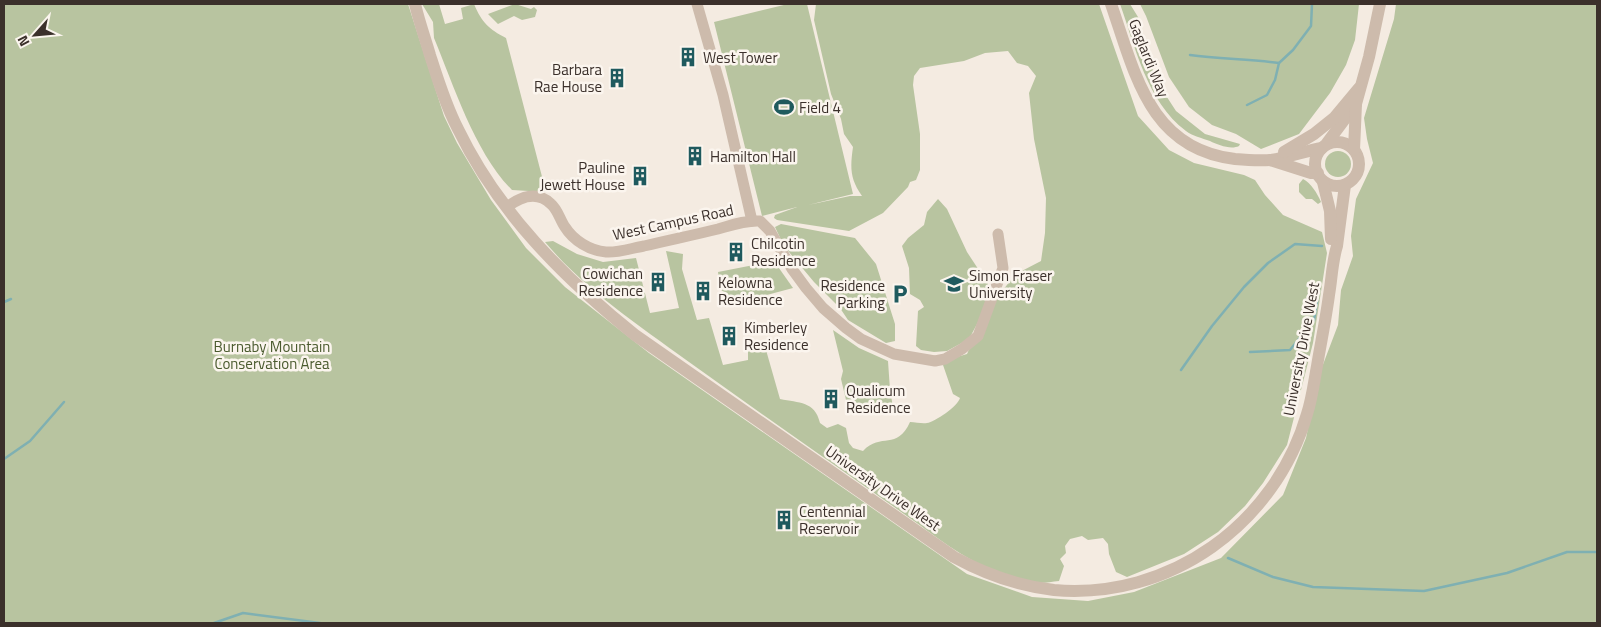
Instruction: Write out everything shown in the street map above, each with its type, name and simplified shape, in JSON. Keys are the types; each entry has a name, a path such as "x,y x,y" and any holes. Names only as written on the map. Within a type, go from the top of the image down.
{"street":[{"name":"University Drive West","path":"415,4 434,66 458,130 482,172 528,235 570,279 634,335 954,557 979,570 1027,586 1054,590 1081,590 1139,583 1164,574 1222,540 1240,525 1262,502 1289,459 1308,413 1330,293 1345,185"},
{"path":"697,4 723,95 752,220 760,221 766,225 792,269 806,288 823,308 846,328 861,339 894,354 935,360 945,359 962,349 978,336 1002,268 998,234"},
{"name":"Gaglardi Way","path":"1110,4 1147,100 1169,130 1187,144 1207,154 1247,160 1270,160 1324,145"},
{"path":"1356,104 1324,145 1315,160 1320,178 1334,186 1345,185 1356,176 1358,170 1359,163 1354,150 1356,104 1380,4"},
{"path":"1270,160 1314,134 1334,118 1362,84"},
{"path":"1324,145 1342,142 1354,150"},
{"name":"Gaglardi Way","path":"1270,160 1311,173 1320,178"},
{"name":"University Drive West","path":"1320,178 1330,211 1331,245 1334,256"},
{"name":"West Campus Road","path":"507,207 516,200 527,196 541,198 551,204 565,228 574,238 584,245 607,252 626,250 690,236 752,220"}],"green space":[{"name":"Burnaby Mountain Conservation Area","path":"4,4 408,4 444,116 457,143 491,200 526,248 565,287 649,353 967,574 1032,597 1088,601 1134,592 1221,558 1283,495 1306,438 1319,375 1338,325 1341,290 1353,256 1351,236 1356,199 1373,163 1364,118 1394,19 1396,4 1597,4 1597,623 4,623"},
{"path":"422,4 439,4 445,24 463,19 461,8 474,4 487,25 506,38 546,192 512,190 487,157 476,138 458,97 434,38 433,22"},
{"path":"515,4 531,9 534,7 537,10 535,17 522,20 514,16 498,24 488,14"},
{"path":"788,4 807,4 853,194 808,205 850,196 862,196 853,179 851,161 853,147 844,134 841,119 831,94 814,20 816,4 1099,4 1138,116 1169,150 1194,163 1244,175 1255,180 1265,195 1283,215 1322,232 1327,253 1313,343 1287,445 1263,483 1245,506 1218,532 1184,554 1127,577 1116,572 1109,554 1108,544 1103,538 1088,540 1082,536 1070,539 1065,546 1066,553 1060,559 1064,566 1059,581 1035,583 1017,579 987,568 946,544 636,324 579,277 545,242 553,241 577,254 603,262 636,258 650,313 679,308 666,251 683,254 682,269 697,320 709,318 723,365 748,360 748,344 764,343 780,399 805,404 810,407 818,416 820,423 827,428 838,424 846,428 849,443 853,448 863,451 870,445 894,439 905,431 910,422 931,422 955,405 960,398 953,394 943,365 950,359 967,354 988,308 1016,274 1041,261 1045,233 1046,198 1034,139 1029,93 1036,76 1028,66 1017,63 1008,51 985,53 964,61 920,68 914,76 913,85 920,134 920,170 916,180 910,182 908,187 883,213 849,231 774,218 775,215 797,207 762,216 714,22"},
{"path":"1120,4 1130,4 1138,17 1152,68 1163,91 1176,111 1205,134 1240,144 1239,146 1224,146 1194,136 1173,119 1161,105 1137,55"},
{"path":"1140,4 1359,4 1355,40 1346,65 1330,93 1299,134 1261,149 1236,134 1212,125 1189,107 1169,77"},
{"path":"1338,151 1347,155 1351,164 1347,173 1338,177 1329,173 1325,164 1329,155"},
{"path":"1303,179 1309,183 1321,202 1318,204 1312,199 1306,199 1299,192 1299,184"},
{"path":"938,199 947,209 967,252 988,284 991,298 969,339 947,351 934,352 921,350 916,346 918,311 924,307 920,300 910,294 909,268 902,246 908,238 924,225 927,212"},
{"path":"781,224 855,238 876,264 895,324 895,341 886,343 848,320 840,308 814,282 784,246 775,227"},
{"path":"774,261 793,288 737,303 720,289 718,272"},
{"path":"833,330 859,348 888,361 893,407 861,414 847,404 841,379 843,371"}],"waterway":[{"path":"1247,105 1267,95 1275,80 1279,63 1293,50 1311,26 1312,4"},
{"path":"1190,55 1279,63"},
{"path":"1181,370 1212,326 1244,287 1268,263 1295,244 1322,246"},
{"path":"1250,352 1290,350 1314,320 1319,289"},
{"path":"4,302 11,299"},
{"path":"4,459 30,441 64,402"},
{"path":"1228,558 1273,577 1313,587 1424,591 1507,573 1567,552 1597,552"},
{"path":"214,623 243,613 320,623"}],"place":[{"name":"West Tower","path":"688,57"},
{"name":"Barbara Rae House","path":"617,78"},
{"name":"Field 4","path":"784,107"},
{"name":"Hamilton Hall","path":"695,156"},
{"name":"Pauline Jewett House","path":"640,176"},
{"name":"Chilcotin Residence","path":"736,252"},
{"name":"Cowichan Residence","path":"658,282"},
{"name":"Simon Fraser University","path":"954,284"},
{"name":"Kelowna Residence","path":"703,291"},
{"name":"Residence Parking","path":"900,294"},
{"name":"Kimberley Residence","path":"729,336"},
{"name":"Qualicum Residence","path":"831,399"},
{"name":"Centennial Reservoir","path":"784,520"}]}
